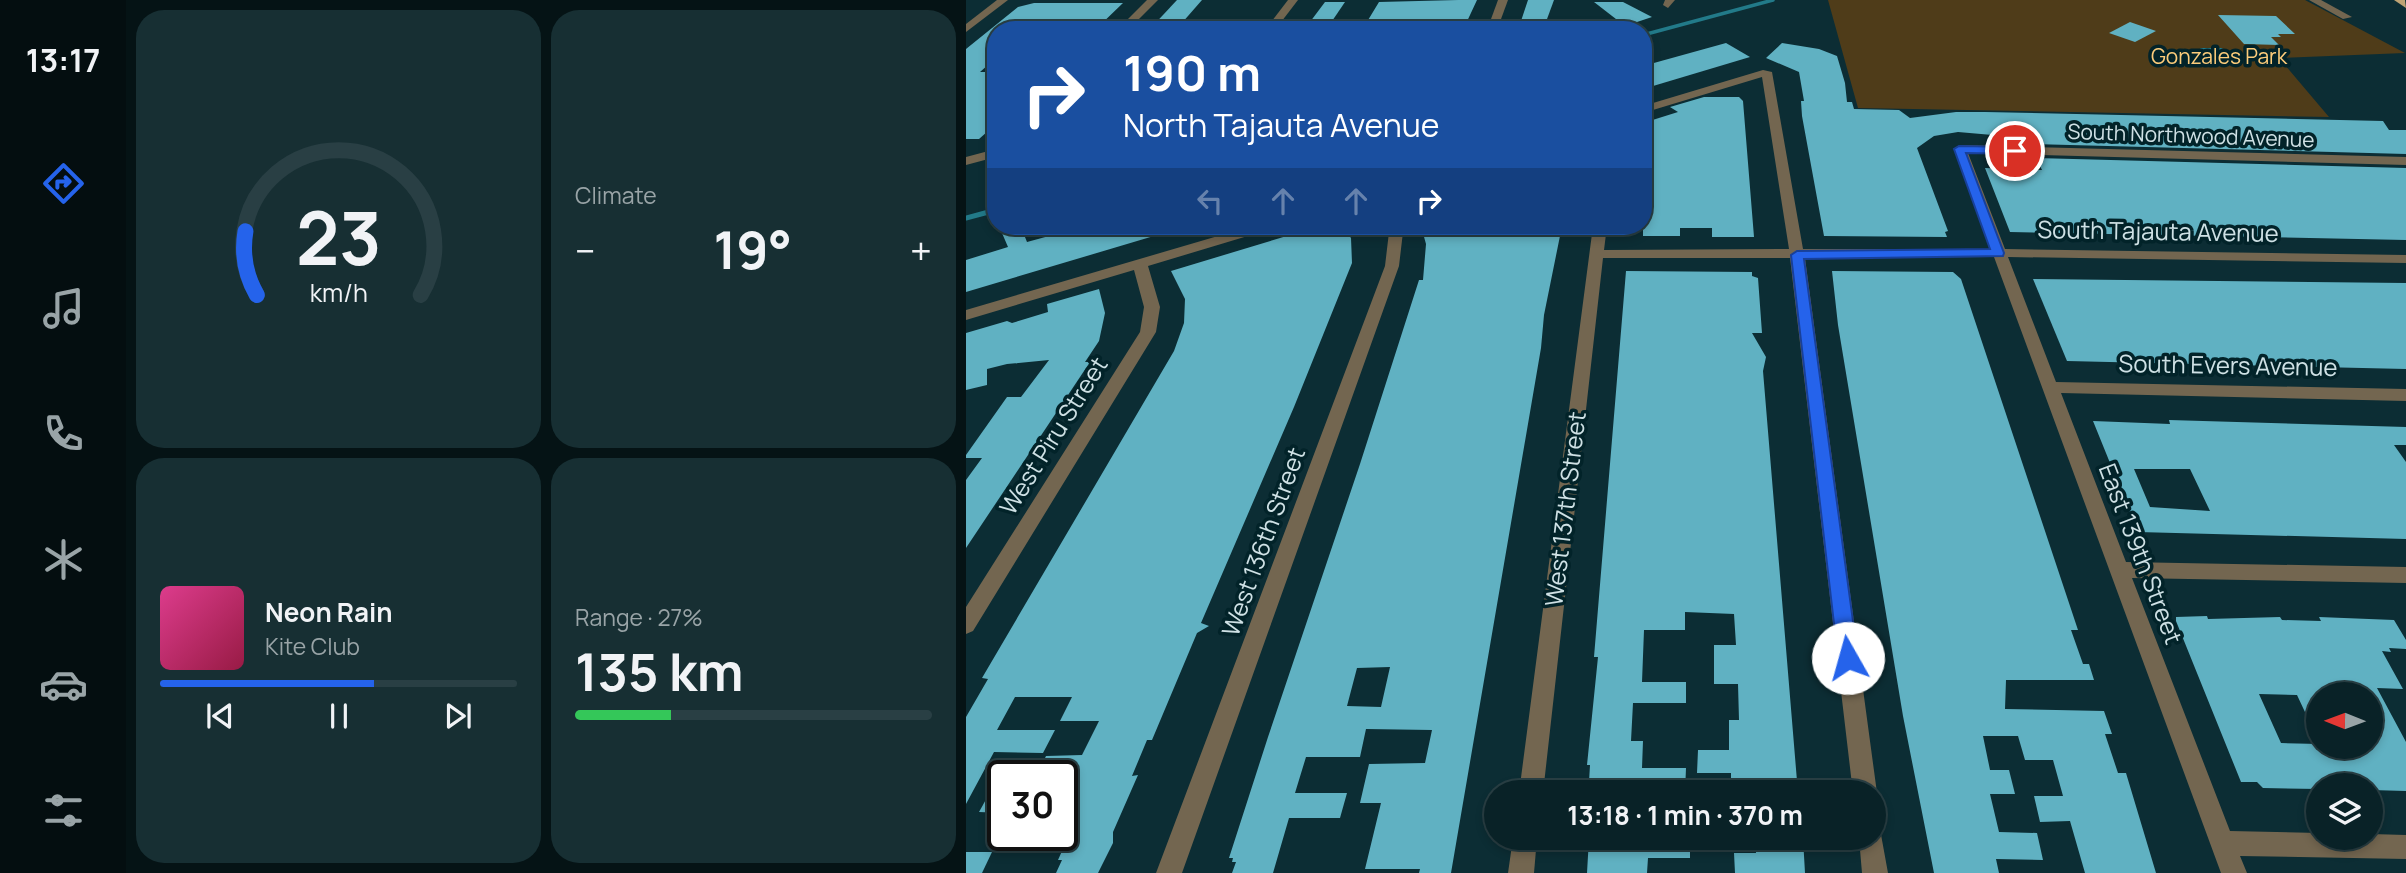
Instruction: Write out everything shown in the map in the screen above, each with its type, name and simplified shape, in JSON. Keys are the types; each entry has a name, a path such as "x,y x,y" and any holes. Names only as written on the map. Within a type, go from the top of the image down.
{"main road":[{"path":"2399,0 2406,5"}],"street":[{"path":"966,29 1003,0"},
{"path":"1131,21 1153,0"},
{"path":"1277,21 1293,0"},
{"path":"1495,21 1503,0"},
{"path":"2314,0 2347,17"},
{"path":"1652,107 1767,72 1797,255 1863,780"},
{"name":"South Northwood Avenue","path":"1998,253 1959,149 2406,161"},
{"path":"966,161 987,155"},
{"path":"966,315 1236,235"},
{"name":"West 136th Street","path":"1169,873 1392,266 1396,235"},
{"name":"West 137th Street","path":"1533,780 1599,235"},
{"name":"South Tajauta Avenue","path":"1597,254 1998,253 2406,259"},
{"name":"East 139th Street","path":"1998,253 2234,873"},
{"name":"West Piru Street","path":"966,625 1148,332 1152,307 1140,264"},
{"name":"South Evers Avenue","path":"2049,387 2406,395"},
{"path":"2118,570 2406,575"},
{"path":"2222,843 2406,847"},
{"path":"1521,873 1524,850"},
{"path":"1872,850 1875,873"}],"green space":[{"name":"Gonzales Park","path":"1828,0 2305,0 2405,53 2279,58 2329,117 1858,108"}],"water":[{"path":"2200,48 2222,48 2234,64 2189,63 2181,53 2218,53 2203,52"}],"building":[{"path":"1177,0 1202,0 1184,21 1157,21"},
{"path":"1477,0 1467,21 1367,21 1379,2"},
{"path":"1528,0 1554,0 1546,21 1521,21"},
{"path":"1325,2 1345,2 1332,21 1311,21"},
{"path":"1594,2 1623,2 1652,17 1640,21 1619,21"},
{"path":"1034,3 1123,3 1104,21 1001,21 1018,7"},
{"path":"2218,15 2276,16 2295,34 2278,34 2281,37 2271,37 2279,45 2244,44"},
{"path":"2130,22 2156,31 2135,42 2109,33"},
{"path":"987,32 987,66 980,72 987,72 987,132 979,139 966,139 966,49"},
{"path":"1726,43 1750,57 1652,86 1652,64"},
{"path":"1782,43 1819,49 1837,56 1847,102 1852,102 1854,109 1899,110 1910,118 1956,112 1985,112 2383,121 2389,130 2406,130 2406,154 2030,144 2027,138 1958,132 1934,136 1917,148 1948,231 1945,232 1947,237 1824,236 1802,116 1801,101 1804,101 1799,72 1766,58"},
{"path":"1704,97 1739,97 1743,101 1754,237 1712,237 1712,228 1680,228 1680,236 1643,236 1652,235 1652,120 1678,112 1670,107"},
{"path":"2036,158 2406,168 2406,240 2010,232 1985,168 2042,170"},
{"path":"1003,235 1024,235 1027,242 1053,235 1157,235 966,292 966,260 1008,247"},
{"path":"1290,235 1349,235 1351,238 1352,263 1294,407 1201,623 1209,626 1197,633 1152,740 1147,740 1132,776 1138,775 1113,832 1113,843 1098,873 1056,873 1062,860 1058,860 1062,851 1078,851 1078,760 1044,760 1046,756 1082,755 1099,721 1060,721 1072,697 1015,697 997,730 1055,730 1043,753 994,752 987,760 987,765 966,804 966,717 988,679 982,678 1174,351 1184,323 1185,299 1171,271"},
{"path":"1424,235 1560,235 1544,315 1541,348 1451,873 1419,873 1420,869 1365,869 1381,803 1360,803 1369,764 1425,763 1432,730 1366,729 1360,757 1306,757 1295,793 1347,793 1340,818 1289,818 1273,873 1232,873 1236,862 1229,858 1419,280 1423,280 1426,244","holes":["1390,667 1381,707 1347,706 1357,668"]},
{"path":"1626,271 1752,272 1752,276 1758,278 1762,333 1752,333 1766,357 1763,371 1797,780 1731,780 1731,773 1697,773 1698,750 1729,750 1729,720 1739,720 1738,684 1714,684 1714,645 1736,645 1734,614 1685,612 1685,630 1644,630 1642,682 1686,682 1686,703 1633,703 1631,741 1643,741 1642,768 1686,768 1686,780 1589,780 1590,765 1587,765 1598,657 1594,657"},
{"path":"1832,271 1953,272 1961,279 2078,630 2071,630 2083,664 2089,664 2094,680 2006,680 2005,709 2104,711 2112,734 2105,734 2118,773 2126,773 2156,873 2085,873 2070,821 2040,822 2034,796 2063,796 2053,760 2025,760 2018,736 1983,736 1990,770 2009,770 2015,794 1990,794 1999,832 2037,833 2043,860 1996,859 1999,873 1934,873 1903,716 1838,325"},
{"path":"2033,279 2406,283 2406,369 2067,361"},
{"path":"1099,289 1105,313 1099,341 1085,362 1090,362 966,548 966,480 982,458 966,458 966,455 1007,397 1021,397 1049,360 987,369 987,385 966,390 966,333 1048,312 1047,304"},
{"path":"2169,420 2406,427 2406,445 2394,445 2406,462 2406,539 2138,532 2093,421 2170,424","holes":["2134,469 2190,469 2210,511 2150,507"]},
{"path":"2207,616 2208,619 2280,617 2282,620 2321,621 2319,617 2394,620 2406,640 2406,649 2389,648 2391,652 2382,651 2403,689 2384,688 2384,682 2306,682 2306,714 2297,695 2259,694 2281,743 2306,744 2306,760 2384,760 2384,701 2406,742 2406,791 2383,790 2383,773 2306,773 2306,789 2263,788 2257,782 2241,782 2176,617"},
{"path":"987,798 987,812 979,812"},
{"path":"1588,850 1690,850 1690,858 1648,858 1647,873 1587,873"},
{"path":"1756,850 1804,850 1805,873 1735,873 1734,853 1756,853"},
{"path":"966,852 992,852 982,873 966,873"}],"waterway":[{"path":"1652,33 1773,0"},
{"path":"966,218 987,212"}],"route":[{"path":"1848,658 1797,255 1998,253 1959,149 2015,151"}]}
